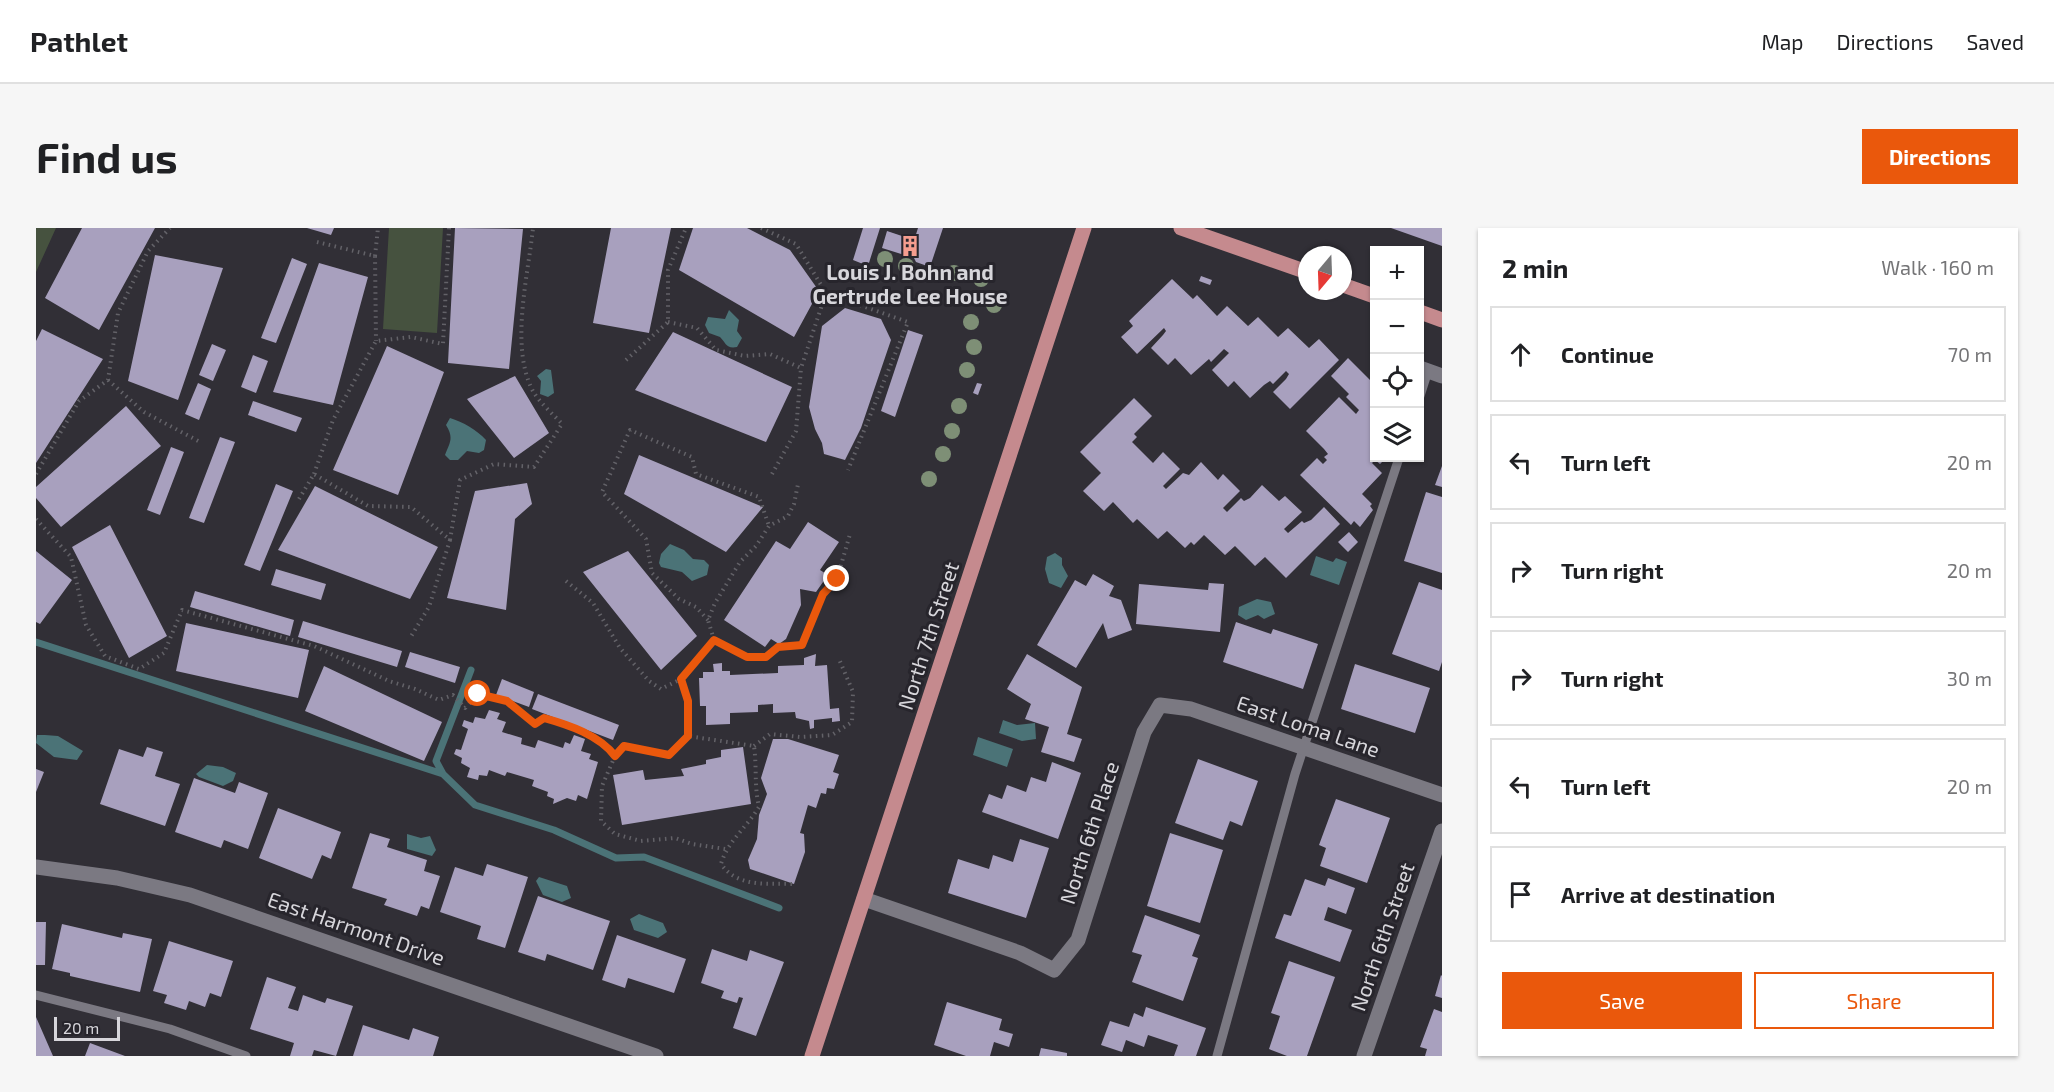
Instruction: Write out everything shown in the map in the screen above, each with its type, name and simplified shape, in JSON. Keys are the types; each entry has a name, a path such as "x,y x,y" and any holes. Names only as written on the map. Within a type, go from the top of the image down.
{"main road":[{"name":"North 7th Street","path":"812,1056 1084,228"},
{"path":"1181,228 1298,269"},
{"path":"1352,288 1370,295"},
{"path":"1424,314 1442,320"}],"street":[{"name":"North 6th Place","path":"864,899 1020,953 1054,970 1078,940 1144,732 1160,705"},
{"name":"East Loma Lane","path":"1160,705 1191,709 1442,795"},
{"name":"North 6th Street","path":"1364,1056 1442,831"},
{"name":"East Harmont Drive","path":"36,867 117,878 190,895 656,1056"}],"lane":[{"path":"1217,1056 1303,749 1398,462"},
{"path":"36,995 170,1029 246,1056"}],"path":[{"path":"36,474 79,401 108,380 118,313 148,251 170,228"},
{"path":"299,499 314,474 333,420 376,341 375,256 378,228"},
{"path":"376,341 411,337 443,344 449,228"},
{"path":"410,638 429,607 450,540 460,480 494,464 534,467 562,424 535,394 522,361 524,311 533,228"},
{"path":"626,360 668,322 668,270 686,228"},
{"path":"761,228 796,244 825,293 908,322 848,470"},
{"path":"316,242 375,256"},
{"path":"772,474 796,431 801,368 825,293"},
{"path":"668,322 698,328 716,350 745,356 770,354 801,368"},
{"path":"108,380 144,412 202,443"},
{"path":"769,526 759,497 696,474 692,457 630,430 602,492 646,538 652,573 679,599 696,608 708,620 714,640 747,657 766,657 778,647 802,645 823,594 837,579 850,534"},
{"path":"314,474 368,506 411,507 450,540"},
{"path":"708,620 740,562 756,546 769,526 788,516 794,504 798,484"},
{"path":"36,519 71,557 86,625 105,656 139,669 164,653 182,610 314,646 388,681 415,689 439,700 453,695 465,708 478,694 507,701 535,724 544,718 565,724 606,745 615,756"},
{"path":"566,581 593,603 620,648 649,681 661,689 681,679 714,640"},
{"path":"688,736 754,746 770,734 800,737 832,735 852,722 853,692 838,659"},
{"path":"681,679 688,701 688,736 669,755 624,746 615,756 602,786 601,821 615,834 641,841 675,838 692,844 725,849"},
{"path":"754,746 758,769 754,788 759,807 747,826 725,849 721,864 728,874 747,883 794,884"}],"green space":[{"path":"36,228 56,228 36,272"},
{"path":"389,228 443,228 437,333 383,329"}],"water":[{"path":"729,310 739,320 737,331 742,338 737,347 728,346 720,337 709,333 705,325 708,317 725,319"},
{"path":"546,369 551,370 554,393 548,397 540,394 541,381 537,376"},
{"path":"450,418 470,427 482,436 486,440 484,450 479,453 467,451 458,460 450,460 445,455 450,440 450,433 446,425"},
{"path":"670,544 684,550 693,559 704,560 709,565 707,575 692,581 682,572 661,567 659,563 661,554"},
{"path":"1055,553 1062,558 1062,565 1068,576 1061,588 1049,583 1045,569 1047,557"},
{"path":"1316,556 1333,562 1336,558 1347,562 1339,585 1310,575"},
{"path":"1257,599 1271,602 1275,614 1264,619 1258,615 1246,620 1238,615 1239,607"},
{"path":"1003,720 1017,725 1035,723 1036,739 1022,741 999,733"},
{"path":"37,735 58,736 83,751 77,760 54,757 36,743"},
{"path":"978,737 1013,749 1007,767 973,755"},
{"path":"207,765 223,767 236,773 233,781 223,786 199,777 196,774"},
{"path":"407,834 421,838 430,836 436,850 432,856 407,849"},
{"path":"539,877 567,886 571,898 562,902 543,895 536,881"},
{"path":"639,914 663,923 667,932 658,938 634,930 630,919"}],"building":[{"path":"82,228 155,228 99,330 45,298"},
{"path":"307,228 334,228 331,235"},
{"path":"455,228 523,229 509,369 448,363"},
{"path":"611,228 671,228 649,333 593,323"},
{"path":"693,228 747,228 790,250 819,291 794,337 679,270"},
{"path":"863,228 880,228 868,266 853,260"},
{"name":"Louis J. Bohn and Gertrude Lee House","path":"918,228 943,228 930,267 916,262 914,258 882,248 887,231 905,237 904,241 913,244"},
{"path":"1391,228 1442,228 1442,246"},
{"path":"155,255 223,268 178,400 128,381"},
{"path":"292,258 307,264 276,343 261,338"},
{"path":"319,263 368,277 333,405 273,392"},
{"path":"1201,276 1212,280 1210,285 1199,281"},
{"path":"1172,279 1193,299 1197,295 1217,316 1227,306 1248,326 1258,317 1278,337 1288,328 1309,348 1319,339 1339,360 1290,409 1273,392 1286,379 1289,374 1286,371 1273,384 1270,381 1250,398 1234,381 1228,387 1212,370 1229,353 1224,349 1211,362 1209,359 1191,375 1175,358 1168,365 1151,348 1166,331 1164,328 1137,354 1121,337 1133,326 1129,321"},
{"path":"845,308 881,319 891,340 861,428 845,460 824,454 809,407 822,326"},
{"path":"42,329 103,359 36,463 36,341"},
{"path":"908,330 923,335 895,417 881,411"},
{"path":"673,332 792,387 766,442 635,390"},
{"path":"212,344 226,350 213,381 199,375"},
{"path":"387,346 444,372 398,495 333,470"},
{"path":"253,355 268,361 256,393 241,387"},
{"path":"1348,358 1370,380 1370,462 1373,462 1382,473 1362,494 1372,504 1370,506 1373,510 1360,527 1354,521 1351,525 1300,475 1317,458 1323,464 1327,460 1324,457 1328,454 1306,431 1339,397 1356,414 1359,410 1346,397 1349,394 1331,376"},
{"path":"515,376 549,433 514,458 467,399"},
{"path":"198,383 211,389 199,420 185,414"},
{"path":"977,383 982,384 978,395 973,393"},
{"path":"1134,398 1152,416 1134,434 1137,437 1132,442 1153,463 1163,452 1180,469 1163,486 1166,489 1183,473 1189,475 1201,462 1218,480 1223,474 1240,491 1223,508 1227,512 1241,498 1244,501 1250,498 1262,485 1279,501 1285,496 1302,512 1284,529 1288,533 1302,521 1304,523 1311,520 1324,507 1340,524 1286,578 1265,557 1255,566 1235,546 1225,555 1204,535 1194,545 1191,542 1185,548 1167,531 1158,539 1137,519 1133,523 1113,502 1104,511 1083,491 1101,473 1080,452"},
{"path":"253,401 302,418 296,432 248,415"},
{"path":"126,406 161,446 61,527 36,498 36,487"},
{"path":"220,437 235,442 204,523 189,518"},
{"path":"171,447 184,452 160,515 147,510"},
{"path":"639,455 763,507 726,552 624,494"},
{"path":"1442,466 1442,487 1435,485"},
{"path":"527,483 532,504 515,519 506,610 447,598 475,491"},
{"path":"276,484 293,491 260,571 244,565"},
{"path":"315,486 438,547 410,599 278,550"},
{"path":"1426,492 1442,497 1442,573 1404,561"},
{"path":"808,522 839,542 820,570 828,575 816,592 800,589 801,605 786,639 779,644 771,639 765,647 724,620 776,541 790,549"},
{"path":"110,525 167,636 129,658 72,547"},
{"path":"1349,532 1358,542 1348,552 1338,542"},
{"path":"36,551 72,580 40,624 36,622"},
{"path":"628,551 697,636 661,670 583,572"},
{"path":"276,569 326,584 321,600 271,585"},
{"path":"1093,574 1114,586 1109,596 1121,600 1132,630 1108,639 1103,623 1076,668 1037,645 1075,580 1086,586"},
{"path":"1419,582 1442,590 1442,662 1439,671 1392,654"},
{"path":"1209,583 1224,584 1220,632 1136,624 1139,584 1208,590"},
{"path":"195,591 294,620 290,636 190,607"},
{"path":"303,621 402,651 397,667 298,637"},
{"path":"1236,622 1271,634 1273,629 1318,644 1303,689 1223,662"},
{"path":"186,623 309,650 298,698 176,671"},
{"path":"410,652 460,667 455,683 405,667"},
{"path":"816,654 815,666 827,665 830,709 839,708 840,721 832,722 832,718 814,720 814,728 810,729 809,721 796,718 795,712 773,713 773,704 758,705 758,712 730,713 730,724 706,725 706,706 700,706 699,678 703,678 703,672 714,672 713,664 722,663 722,671 730,671 730,675 778,673 778,666 804,665 804,658"},
{"path":"1027,654 1082,687 1067,734 1082,739 1074,762 1041,752 1049,727 1025,719 1031,704 1007,689"},
{"path":"1355,664 1430,688 1415,733 1341,709"},
{"path":"324,666 442,722 424,761 305,711"},
{"path":"502,679 534,692 529,707 496,695"},
{"path":"538,694 619,725 613,740 532,709"},
{"path":"489,710 500,713 497,719 506,722 502,732 522,738 521,744 535,748 538,740 563,748 565,742 570,744 574,735 585,739 581,751 591,754 589,759 598,762 587,799 578,795 576,801 567,798 553,804 554,799 547,796 548,792 532,786 534,780 507,772 505,776 489,770 487,776 479,775 478,780 467,777 470,768 461,763 462,758 454,754 456,749 461,750 468,729 462,726 464,720 473,723 475,717 485,719"},
{"path":"773,739 788,739 839,755 833,772 839,774 834,789 827,788 826,794 821,793 816,808 808,805 800,833 804,834 805,852 794,884 750,869 748,860 757,839 759,815 767,794 761,778"},
{"path":"147,747 163,752 155,776 180,784 165,826 100,804 119,749 143,757"},
{"path":"743,747 751,804 622,825 613,775 643,770 645,780 684,776 681,769 706,764 706,760 721,757 721,750"},
{"path":"1198,759 1258,781 1242,826 1230,821 1223,840 1175,823"},
{"path":"1052,762 1081,773 1058,839 982,812 989,794 1002,799 1007,785 1026,792 1031,777 1046,782"},
{"path":"36,769 44,772 36,792"},
{"path":"194,778 235,793 239,782 268,793 248,849 224,840 221,848 175,832"},
{"path":"1336,799 1390,818 1367,883 1320,866 1326,848 1319,845"},
{"path":"278,808 341,832 331,859 322,855 312,879 259,858"},
{"path":"370,833 390,839 387,847 427,860 424,871 440,876 429,909 421,906 417,916 384,905 387,899 352,888"},
{"path":"1170,833 1223,850 1200,923 1147,906"},
{"path":"1020,839 1049,848 1026,918 948,893 958,859 989,869 993,855 1013,862"},
{"path":"487,864 528,877 505,948 477,939 481,926 440,912 455,867 483,876"},
{"path":"1328,878 1355,888 1346,914 1328,907 1324,920 1352,930 1340,962 1275,938 1284,914 1291,916 1305,879 1325,886"},
{"path":"538,896 610,921 593,970 547,954 545,961 518,952"},
{"path":"1145,915 1200,935 1192,956 1198,958 1183,1001 1132,982 1142,955 1132,952"},
{"path":"36,922 46,922 45,965 36,965"},
{"path":"62,924 122,938 123,933 152,939 140,992 70,976 70,973 52,969"},
{"path":"617,935 686,959 674,993 628,978 625,988 602,980"},
{"path":"169,941 233,961 221,997 210,993 205,1007 189,1001 186,1010 164,1003 167,995 153,991"},
{"path":"712,949 747,961 750,950 784,962 756,1036 733,1028 743,998 739,997 737,1003 721,998 724,991 701,983"},
{"path":"1289,961 1335,977 1307,1056 1287,1056 1269,1049 1280,1016 1271,1013"},
{"path":"1442,976 1442,998 1435,996"},
{"path":"267,977 296,987 288,1008 298,1011 303,995 325,1003 327,998 353,1006 336,1056 314,1050 312,1056 290,1056 294,1043 250,1029"},
{"path":"947,1002 1002,1019 999,1030 1013,1034 1009,1047 994,1042 990,1056 966,1056 934,1045"},
{"path":"1146,1007 1206,1028 1196,1056 1174,1056 1178,1045 1148,1035 1144,1047 1126,1040 1122,1052 1101,1045 1110,1021 1129,1027 1134,1013 1143,1017"},
{"path":"1434,1009 1442,1012 1442,1056 1425,1056 1427,1049 1420,1047"},
{"path":"36,1017 53,1056 36,1056"},
{"path":"363,1025 409,1040 413,1028 439,1037 433,1056 353,1056"},
{"path":"90,1043 125,1056 85,1056"},
{"path":"1041,1048 1067,1053 1067,1056 1039,1056"}],"waterway":[{"path":"36,642 443,774"},
{"path":"471,670 436,761 443,774 475,805 554,830 616,858 644,857 779,908"}],"place":[{"name":"Louis J. Bohn and Gertrude Lee House","path":"910,246"}],"route":[{"path":"478,694 507,701 535,724 544,718 565,724 606,745 615,756 624,746 669,755 688,736 688,701 681,679 714,640 747,657 766,657 778,647 802,645 823,594 837,579"}]}
